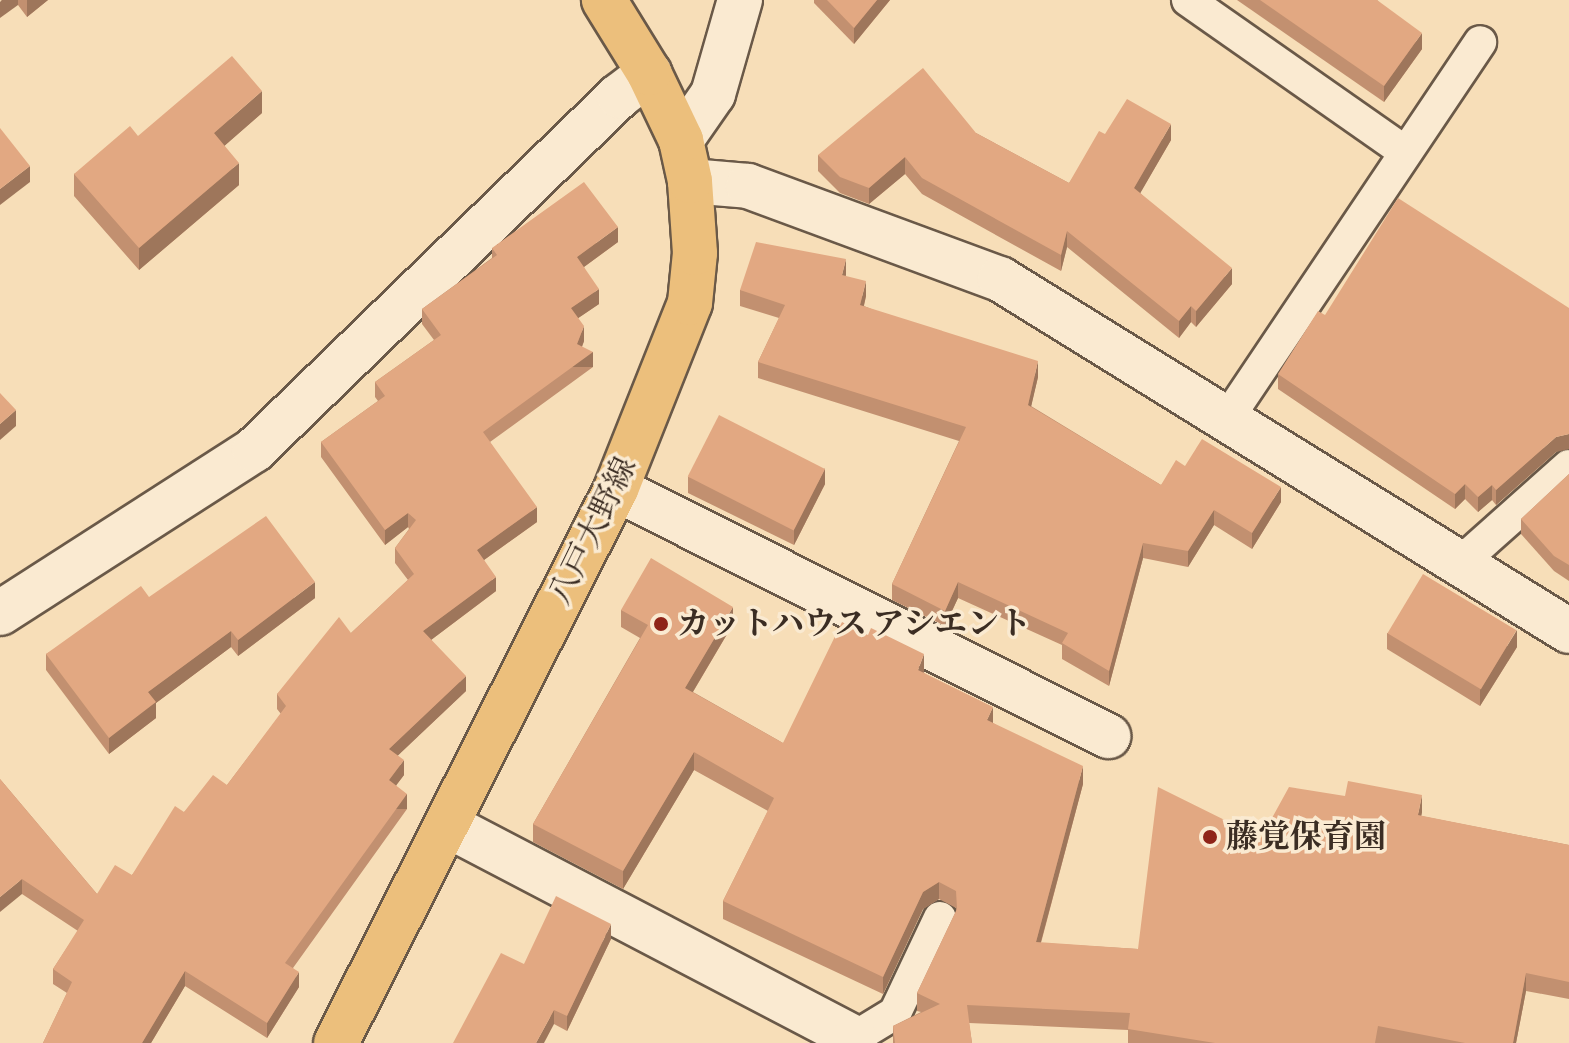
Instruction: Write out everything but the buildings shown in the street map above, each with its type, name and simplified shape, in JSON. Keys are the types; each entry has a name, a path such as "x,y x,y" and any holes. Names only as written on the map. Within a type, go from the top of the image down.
{"main road":[{"name":"八戸大野線","path":"336,1043 616,489 690,303 695,253 686,160 649,73 604,0"}],"street":[{"path":"740,0 713,94 686,160 1000,279 1569,631"},
{"path":"0,613 254,450 619,96 649,73"},
{"path":"616,489 1108,736"},
{"path":"447,825 855,1040"}],"lane":[{"path":"1188,0 1405,152"},
{"path":"1227,419 1480,42"},
{"path":"1460,563 1569,466"},
{"path":"855,1040 895,1013 940,918"}],"place":[{"name":"カットハウス アシエント","path":"661,624"},
{"name":"藤覚保育園","path":"1210,837"}]}
